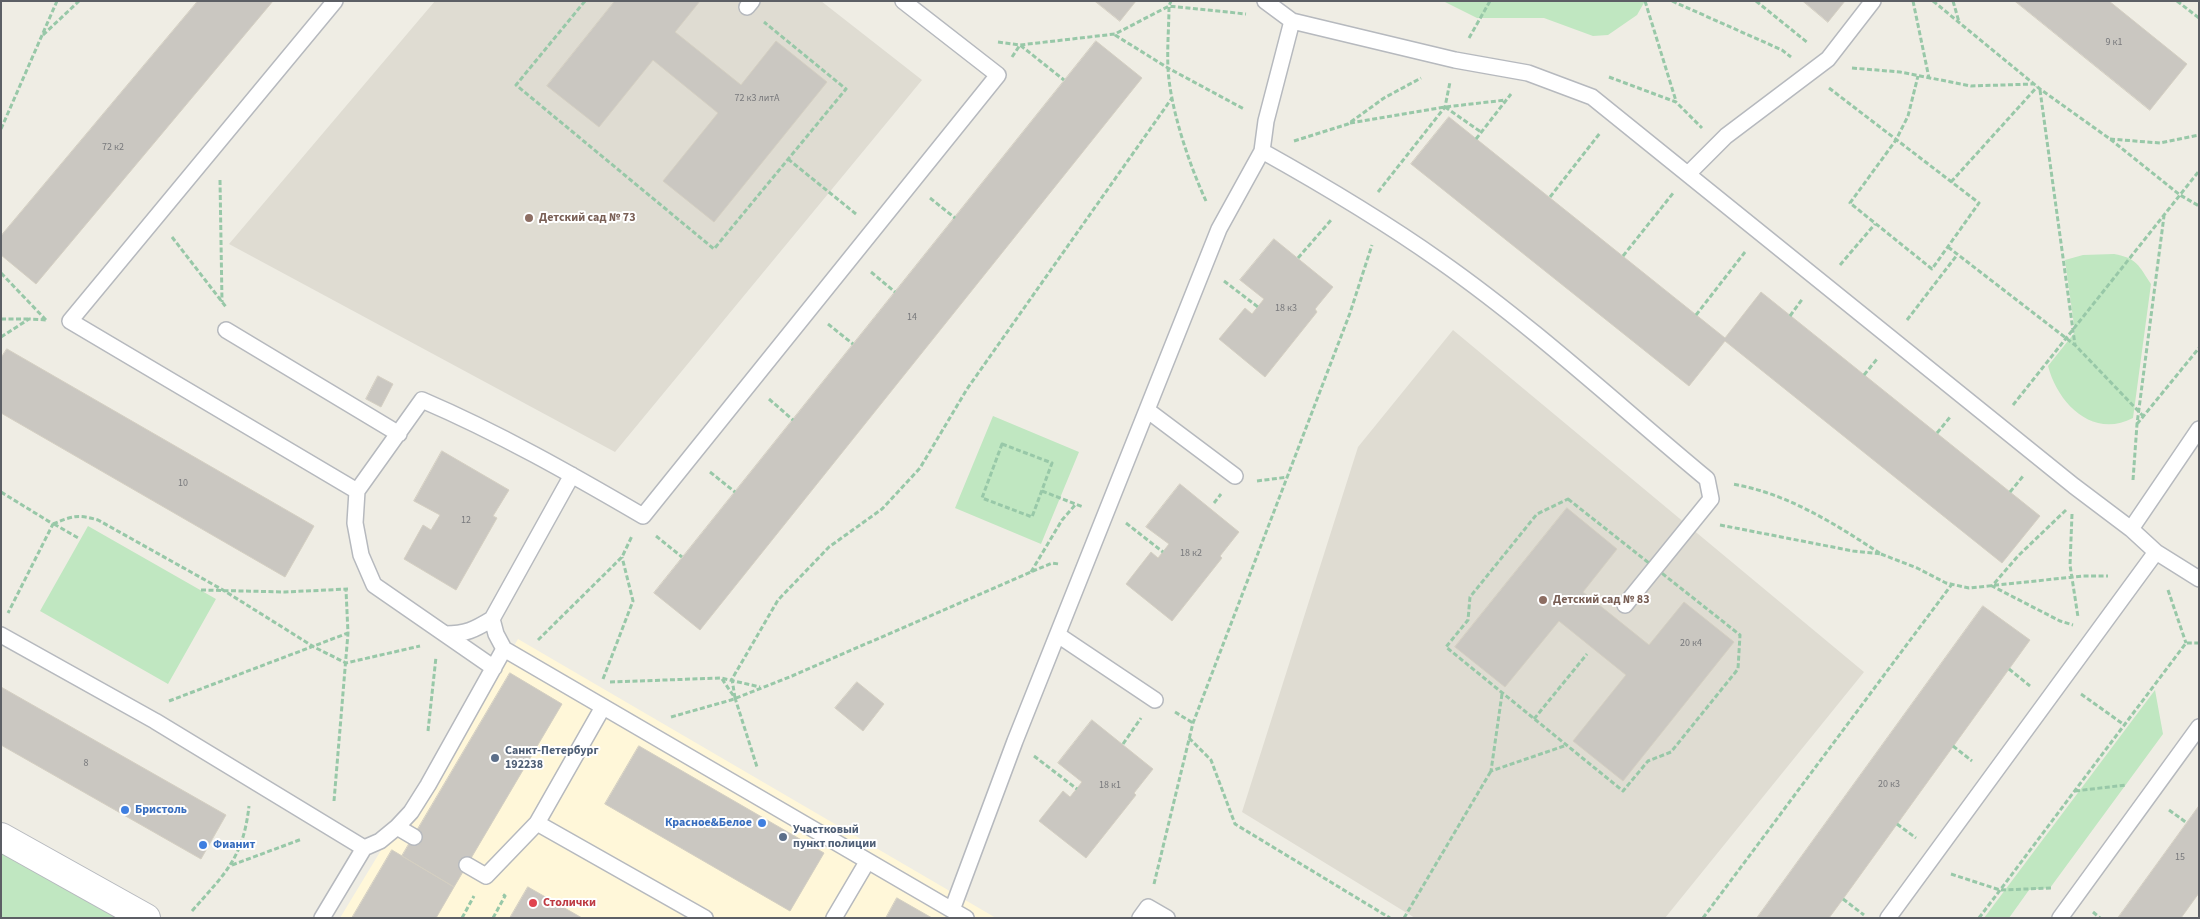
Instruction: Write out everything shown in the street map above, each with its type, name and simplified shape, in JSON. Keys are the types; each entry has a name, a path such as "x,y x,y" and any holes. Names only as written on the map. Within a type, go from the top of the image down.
{"street":[{"path":"1,837 146,918"}],"lane":[{"path":"335,1 70,321 358,491"},
{"path":"494,668 440,636 374,585 361,555 355,523 358,491 422,400 474,422 572,475 641,519 998,75 902,1"},
{"path":"1265,1 1292,21 1455,60 1528,73 1592,97 1999,423 2074,486 2131,529 2156,552 2199,579"},
{"path":"1689,173 1726,136 1828,59 1873,1"},
{"path":"952,910 1058,635 1219,229 1262,151 1266,121 1292,21"},
{"path":"1262,151 1348,199 1440,261 1506,311 1707,480 1711,500 1625,605"},
{"path":"226,330 399,434"},
{"path":"1147,410 1235,476"},
{"path":"2131,529 2199,429"},
{"path":"440,636 462,634 474,630 492,619 572,475"},
{"path":"1888,918 2156,552"},
{"path":"492,619 496,634 504,649 866,862 966,918"},
{"path":"1,635 138,712 364,848"},
{"path":"1058,635 1155,700"},
{"path":"322,918 364,848 380,841 397,827 410,812 428,785 504,649"},
{"path":"467,865 486,876 537,823 603,707"},
{"path":"2060,918 2199,727"},
{"path":"537,823 705,918"},
{"path":"397,827 414,836"},
{"path":"834,918 866,862"},
{"path":"1144,912 1167,918"}],"path":[{"path":"1,129 57,1"},
{"path":"42,36 79,1"},
{"path":"585,1 516,86 714,249 846,89 749,4"},
{"path":"1172,1 1169,6 1168,68 1172,98 1196,180 1219,229"},
{"path":"1364,210 1445,107 1455,60 1490,1"},
{"path":"1645,1 1676,102"},
{"path":"1672,1 1782,50"},
{"path":"1756,1 1828,59 1845,67 1918,76 1971,86 2037,87"},
{"path":"1912,1 1929,78"},
{"path":"1933,1 2037,87 2110,139 2180,196 2199,206"},
{"path":"1953,1 1959,23"},
{"path":"2177,1 2199,18"},
{"path":"949,37 1020,45 1115,34 1169,6 1292,21"},
{"path":"1115,34 1168,68 1266,121"},
{"path":"998,75 1020,45"},
{"path":"1020,45 1064,80"},
{"path":"1348,124 1384,98 1455,60"},
{"path":"1476,139 1528,73"},
{"path":"1809,73 1896,140 1951,182 1979,204 1932,269 1850,204 1896,140 1908,116 1918,76"},
{"path":"1951,182 2037,87"},
{"path":"2037,87 2075,345"},
{"path":"769,805 735,698 732,679 778,600 829,547 882,509 920,468 967,389 1172,98"},
{"path":"1262,151 1348,124 1445,107 1506,100"},
{"path":"1445,107 1481,132"},
{"path":"1550,197 1614,114"},
{"path":"2110,139 2160,143 2199,135"},
{"path":"216,145 220,158 222,302"},
{"path":"788,159 874,229"},
{"path":"1999,423 2199,171"},
{"path":"1623,256 1689,173"},
{"path":"911,183 955,218"},
{"path":"1298,258 1348,199"},
{"path":"2133,481 2138,411 2164,215"},
{"path":"156,216 232,314 226,330"},
{"path":"1144,912 1193,723 1350,313 1379,221"},
{"path":"1824,284 1875,224"},
{"path":"1696,315 1761,232"},
{"path":"1948,247 2075,345 2144,417"},
{"path":"1892,339 1957,255"},
{"path":"852,256 895,292"},
{"path":"1,273 46,320"},
{"path":"1242,294 1258,306"},
{"path":"810,309 853,344"},
{"path":"1,319 52,320"},
{"path":"1,337 29,319"},
{"path":"2137,424 2199,348"},
{"path":"750,383 793,420"},
{"path":"1002,444 1052,463 1042,491 1032,517 982,498 1002,444"},
{"path":"691,456 735,492"},
{"path":"1707,480 1741,485 1793,503 1827,518 1881,554 1952,584 1969,588 2071,577 2107,576 2137,578"},
{"path":"2074,486 2070,544 2071,577 2080,627"},
{"path":"1042,491 1105,516"},
{"path":"1,492 80,539"},
{"path":"1568,499 1740,635 1738,669 1671,752 1648,761 1623,791 1502,694 1446,647 1468,620 1470,597 1537,514 1568,499"},
{"path":"1992,586 2018,556 2073,502"},
{"path":"1031,572 1062,520 1076,504"},
{"path":"1699,515 1719,524 1836,548 1881,554"},
{"path":"6,618 53,524 73,516 84,516 98,520 224,590 314,647 346,663 440,636 428,732"},
{"path":"520,658 622,557 641,519 682,557"},
{"path":"1145,536 1164,552"},
{"path":"2156,552 2186,643"},
{"path":"622,557 633,601 602,682 721,678 732,679 761,688"},
{"path":"637,727 735,698 761,688 1052,563 1085,567"},
{"path":"201,590 285,592 346,590 369,577"},
{"path":"1703,918 1952,584"},
{"path":"1992,586 2060,621 2097,633"},
{"path":"232,865 332,828 348,633 346,590"},
{"path":"138,712 348,633"},
{"path":"2186,643 2199,643"},
{"path":"1979,918 2123,724 2186,643"},
{"path":"1534,719 1587,654"},
{"path":"721,678 735,698"},
{"path":"2062,680 2123,724"},
{"path":"1404,918 1491,771 1502,694"},
{"path":"1123,744 1155,700"},
{"path":"1190,738 1211,760 1236,824 1390,918"},
{"path":"1491,771 1567,745"},
{"path":"1058,775 1077,790"},
{"path":"192,911 232,865 241,847 247,824 252,780"},
{"path":"2074,791 2159,782"},
{"path":"1926,866 2000,890 2082,888"},
{"path":"493,918 505,896"},
{"path":"1843,899 1868,918"}],"shaded area":[{"name":"Детский сад № 73","path":"435,1 821,1 922,80 615,452 229,244"},
{"name":"Детский сад № 83","path":"1453,330 1864,672 1665,918 1415,918 1242,812 1358,447"},
{"path":"518,639 996,918 340,918 386,842 404,834"}],"green space":[{"path":"1443,1 1645,1 1637,15 1608,35 1593,36 1544,18 1477,18"},
{"path":"2114,254 2128,258 2137,264 2151,284 2133,418 2118,423 2104,424 2091,421 2069,405 2053,380 2048,366 2075,332 2065,260 2083,255"},
{"path":"993,416 1079,452 1041,544 955,508"},
{"path":"88,526 216,599 168,684 40,611"},
{"path":"2155,690 2163,734 2050,888 2029,890 2009,918 1984,918"},
{"path":"1,852 116,918 1,918"}],"building":[{"path":"198,1 273,1 36,284 1,255 1,236"},
{"path":"615,1 700,1 675,32 741,85 776,41 827,82 714,222 663,181 718,113 653,60 599,127 547,86"},
{"path":"1095,1 1136,1 1120,21"},
{"path":"1803,1 1845,1 1828,22"},
{"path":"2015,1 2109,1 2187,64 2150,110"},
{"path":"1096,41 1142,78 700,630 654,593"},
{"path":"1449,117 1725,338 1761,292 2040,516 2002,563 1725,341 1689,386 1411,164"},
{"path":"1274,239 1333,287 1315,309 1317,312 1265,377 1219,339 1245,308 1252,314 1264,299 1240,280"},
{"path":"7,349 314,526 285,577 1,413 1,358"},
{"path":"378,376 393,384 381,407 366,399"},
{"path":"442,451 509,490 493,516 497,518 456,590 404,559 423,525 431,530 440,515 414,501"},
{"path":"1180,484 1239,532 1220,556 1222,558 1172,621 1126,584 1151,552 1158,558 1169,544 1146,527"},
{"path":"1567,508 1617,549 1583,592 1649,645 1684,602 1734,642 1623,781 1573,741 1626,675 1559,621 1505,687 1455,647"},
{"path":"1983,606 2030,640 1843,899 1829,918 1757,918"},
{"path":"510,673 562,704 454,887 402,856"},
{"path":"857,682 884,704 863,731 835,708"},
{"path":"1,687 226,815 201,859 1,745"},
{"path":"1092,720 1153,769 1134,793 1136,795 1086,858 1039,821 1063,791 1070,797 1082,782 1058,763"},
{"path":"639,746 824,853 790,911 605,804"},
{"path":"2199,806 2199,893 2181,918 2118,918"},
{"path":"392,850 454,887 436,918 352,918"},
{"path":"528,887 582,918 510,918"},
{"path":"897,898 932,918 886,918"}],"place":[{"name":"Детский сад № 73","path":"529,218"},
{"name":"Детский сад № 83","path":"1543,600"},
{"name":"Санкт-Петербург 192238","path":"495,758"},
{"name":"Бристоль","path":"125,810"},
{"name":"Красное&Белое","path":"762,823"},
{"name":"Участковый пункт полиции","path":"783,837"},
{"name":"Фианит","path":"203,845"},
{"name":"Столички","path":"533,903"}]}
